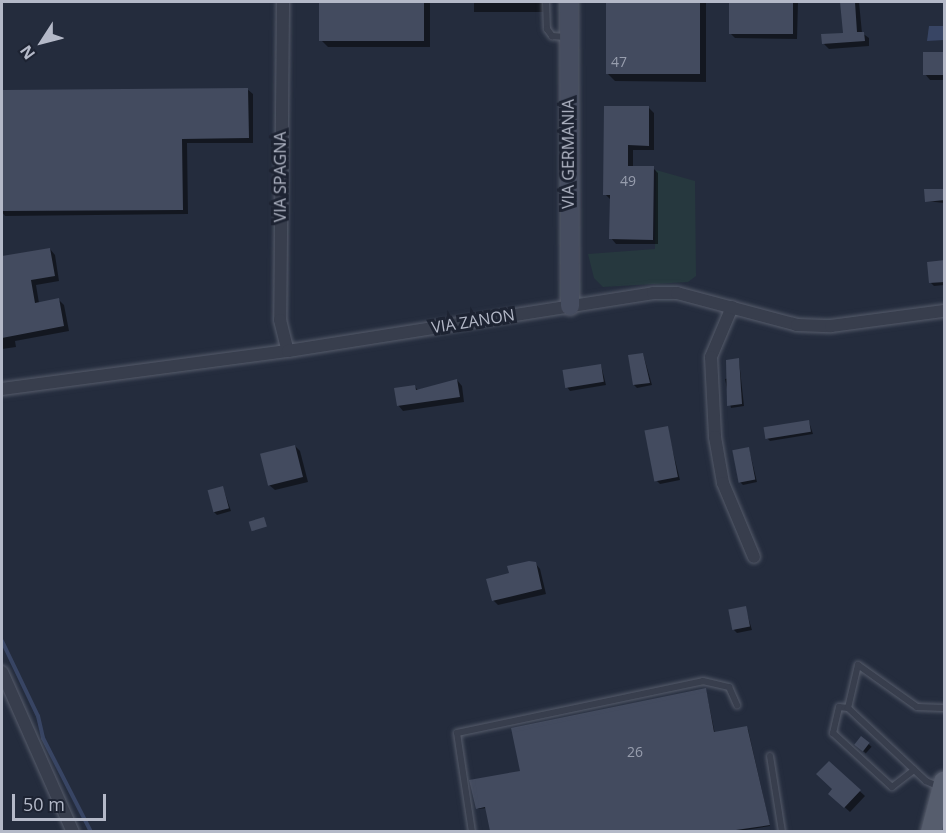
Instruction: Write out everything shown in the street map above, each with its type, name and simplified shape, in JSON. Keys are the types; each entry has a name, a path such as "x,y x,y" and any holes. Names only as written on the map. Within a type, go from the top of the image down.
{"main road":[{"path":"931,831 944,785"}],"street":[{"name":"VIA SPAGNA","path":"283,2 280,320 288,351"},
{"name":"VIA GERMANIA","path":"569,2 570,306"},
{"name":"VIA ZANON","path":"2,389 288,351 570,306 676,293 808,326 944,311"},
{"path":"732,307 711,357 715,437 723,483 754,557"},
{"path":"2,672 73,831"}],"lane":[{"path":"546,2 547,28 552,36 569,37"},
{"path":"848,708 858,665 917,707 945,708"},
{"path":"472,831 457,733 703,681 729,687 737,705"},
{"path":"914,770 892,787 833,733 839,707 848,708 926,781 944,785"},
{"path":"770,756 782,831"}],"shaded area":[{"path":"656,170 695,181 696,276 688,282 603,287 594,278 588,254 655,249"}],"water":[{"path":"929,26 944,26 944,40 927,41"}],"building":[{"path":"319,2 424,2 424,41 319,41"},
{"path":"606,2 700,2 700,74 606,74"},
{"path":"729,2 793,2 793,34 729,34"},
{"path":"840,2 855,2 857,32 864,32 865,41 822,44 821,34 843,33"},
{"path":"923,52 944,52 944,75 923,75"},
{"path":"248,88 249,138 182,139 183,210 2,211 2,90"},
{"path":"604,106 649,106 649,146 628,145 628,166 654,166 653,240 609,239 610,195 603,195"},
{"path":"924,189 945,189 945,200 925,202"},
{"path":"50,248 55,276 31,280 35,303 59,298 64,326 2,338 2,256"},
{"path":"945,260 945,282 929,283 927,262"},
{"path":"643,353 650,383 633,385 628,355"},
{"path":"739,358 742,404 727,406 726,360"},
{"path":"601,364 604,382 565,388 562,370"},
{"path":"457,379 460,397 397,406 394,388 415,385 416,390"},
{"path":"809,420 811,432 765,439 764,427"},
{"path":"668,426 678,477 654,482 644,431"},
{"path":"295,445 303,477 268,486 260,454"},
{"path":"749,447 755,479 739,483 732,450"},
{"path":"223,486 229,508 213,512 208,490"},
{"path":"264,517 267,527 252,531 249,522"},
{"path":"529,561 536,562 542,589 492,601 486,579 509,573 507,566"},
{"path":"746,606 750,627 732,630 728,609"},
{"path":"706,688 714,732 747,726 770,825 729,831 490,831 485,807 476,809 469,780 520,771 511,728"},
{"path":"861,736 870,743 863,751 854,745"},
{"path":"829,761 861,790 844,808 828,794 832,789 816,774"}],"waterway":[{"path":"2,641 38,716 43,738 91,832"}]}
